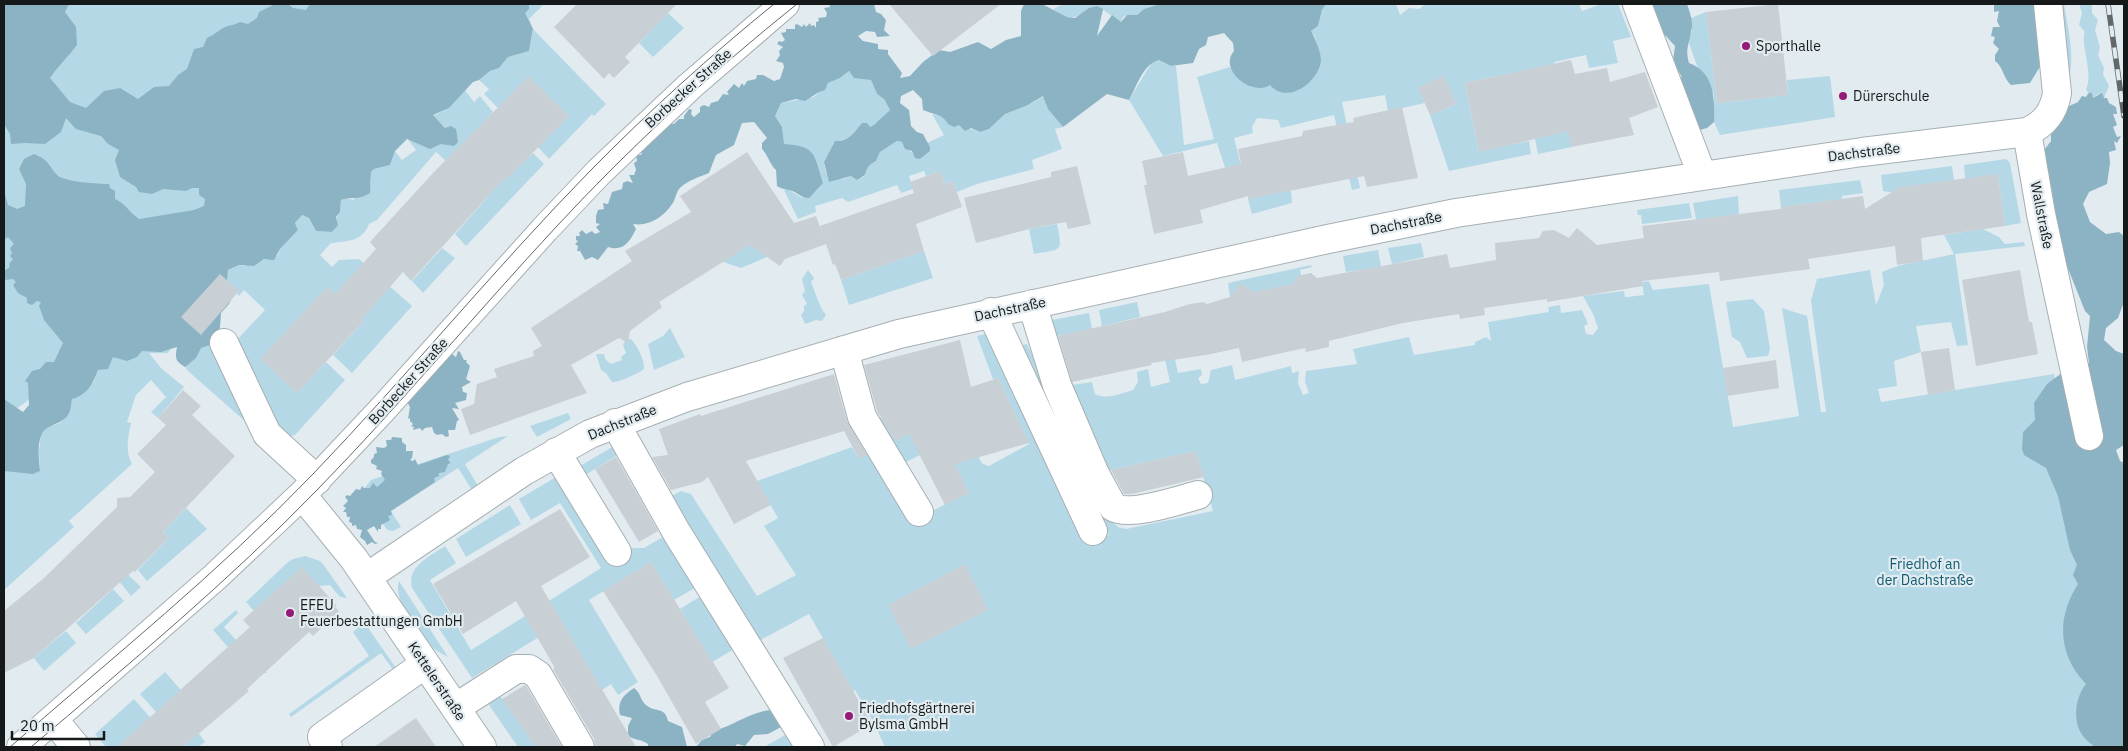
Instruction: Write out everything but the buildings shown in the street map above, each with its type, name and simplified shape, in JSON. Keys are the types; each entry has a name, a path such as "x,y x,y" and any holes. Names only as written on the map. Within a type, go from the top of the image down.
{"street":[{"name":"Borbecker Straße","path":"21,747 230,564 309,488 599,172 697,79 785,4"},
{"path":"1637,4 1702,175"},
{"path":"2027,132 2040,126 2046,120 2053,107 2057,93 2048,4"},
{"name":"Dachstraße","path":"367,577 504,484 556,452 615,423 687,397 899,334 991,312 1437,216 1862,152 2027,132"},
{"name":"Wallstraße","path":"2027,132 2041,214 2089,436"},
{"path":"1032,304 1057,385 1095,474 1113,507 1118,510 1130,511 1198,495"},
{"path":"991,312 1093,531"},
{"name":"Kettelerstraße","path":"224,343 267,434 309,488 479,746"},
{"path":"844,350 862,417 919,512"},
{"path":"615,423 677,533 810,747"},
{"path":"556,452 617,552"},
{"path":"328,747 322,737 425,664"},
{"path":"455,708 516,669 529,669 538,675 580,747"},
{"path":"53,719 76,747"}],"green space":[{"path":"4,4 520,4 529,9 529,4 544,4 529,19 533,29 606,104 594,116 592,114 549,159 538,147 569,116 529,77 498,108 484,94 489,89 479,80 490,71 499,68 508,57 529,51 533,30 156,313 177,347 171,348 168,353 149,353 161,368 184,387 158,418 151,412 166,397 151,380 136,395 127,422 131,423 128,449 132,464 69,521 74,527 4,590 4,471 40,471 39,451 41,434 48,427 60,423 69,414 72,399 94,382 98,370 118,334 4,418"},
{"path":"1064,4 1160,4 1144,9 1137,15 1127,15 1123,17 1121,22 1097,6 1071,17 1065,16 1053,9"},
{"path":"1326,4 1396,4 1400,15 1409,8 1419,9 1425,4 1579,4 1582,11 1601,4 1618,4 1631,37 1613,41 1618,63 1589,68 1586,55 1554,62 1572,147 1538,154 1532,123 1522,124 1511,73 1465,83 1478,148 1479,151 1529,141 1531,154 1449,171 1430,115 1456,104 1444,77 1418,88 1425,103 1388,111 1385,95 1342,102 1360,188 1352,190 1334,115 1281,128 1278,120 1257,118 1252,127 1253,133 1234,138 1244,177 1229,180 1217,143 1163,156 1129,100 1152,62 1159,60 1171,66 1176,66 1184,145 1214,139 1197,77 1230,67 1241,81 1270,85 1321,60 1315,37 1311,31 1318,26 1322,10"},
{"path":"2059,4 2064,4 2070,43 2071,64 2067,81"},
{"path":"2079,4 2092,4 2092,13 2098,20 2095,30 2100,48 2098,55 2104,68 2103,74 2109,86 2104,98 2098,94 2093,98 2086,97 2088,93 2086,89 2088,73 2084,31 2079,25 2082,13"},
{"path":"1706,12 1717,103 1788,95 1787,80 1830,76 1835,117 1720,135 1714,122 1714,95 1706,78 1697,66 1688,40 1692,31 1691,18"},
{"path":"668,13 684,28 653,57 639,43"},
{"path":"849,71 871,80 877,94 884,99 890,110 875,125 870,127 862,123 844,140 835,141 824,162 826,173 843,179 851,176 857,180 865,176 880,152 897,141 902,142 920,159 930,151 927,143 944,135 932,114 939,115 959,125 980,132 989,129 1005,114 1026,106 1044,96 1049,109 1063,127 1055,129 1062,149 1032,160 1034,169 977,184 957,192 953,181 945,184 940,171 926,176 924,171 909,176 913,189 901,193 897,185 848,202 842,198 815,206 816,212 798,219 784,190 789,190 802,198 820,175 816,161 783,144 782,127 775,116 781,103 814,97 828,83 840,78"},
{"path":"465,90 474,102 480,96 493,112 466,141 505,180 533,153 544,164 466,246 455,234 487,198 436,152 377,220 369,224 362,234 354,240 331,243 320,255 332,267 339,260 359,259 412,306 352,373 333,355 364,321 327,287 261,359 297,393 326,362 345,380 295,435 287,437 264,414 233,344 265,310 244,290 239,296 227,283 228,270 239,265 244,266 278,255 280,249 298,230 295,223 302,215 309,218 316,231 332,232 340,212 341,200 346,198 353,200 371,184 371,172 374,169 390,165 395,151 402,160 416,150 407,138 415,141 446,128 433,116 449,108"},
{"path":"2006,159 2010,163 2021,223 2005,226 1998,174 1965,179 1964,165"},
{"path":"1952,166 1954,180 1896,193 1883,191 1881,175"},
{"path":"1860,180 1863,193 1842,196 1842,199 1781,207 1779,190"},
{"path":"1291,190 1292,203 1252,214 1248,199"},
{"path":"1738,196 1739,214 1696,220 1693,203"},
{"path":"1689,203 1692,218 1642,224 1641,215 1638,215 1637,210"},
{"path":"1057,224 1060,240 1058,248 1034,254 1029,229"},
{"name":"Friedhof an der Dachstraße","path":"1983,229 1999,237 2005,244 2024,242 2025,246 1955,254 1968,345 1957,346 1951,322 1916,326 1921,352 1894,361 1897,386 1878,389 1881,402 2054,374 2061,415 2074,422 2121,664 2123,747 885,747 874,723 855,690 853,691 809,614 757,642 670,497 681,491 691,494 757,596 796,575 764,526 778,518 757,481 852,447 859,459 874,449 911,521 969,493 944,443 902,464 870,421 891,415 895,430 932,420 928,414 960,409 971,420 979,459 983,464 989,466 1029,444 998,378 993,379 977,336 985,334 996,348 1088,544 1109,535 1018,346 1027,344 1100,503 1118,527 1126,529 1213,511 1196,451 1102,472 1066,387 1047,321 1089,313 1092,329 1057,336 1066,386 1092,382 1095,394 1114,396 1133,390 1138,382 1137,372 1148,369 1151,387 1170,382 1162,345 1171,342 1178,373 1201,369 1202,375 1198,378 1201,384 1208,383 1211,370 1232,365 1235,380 1291,366 1292,373 1299,371 1298,383 1303,395 1309,393 1305,382 1306,371 1357,364 1353,349 1409,337 1414,355 1475,345 1475,342 1486,337 1491,341 1488,322 1549,312 1548,307 1560,305 1561,313 1582,310 1588,324 1584,326 1586,334 1593,335 1598,328 1583,296 1624,291 1625,297 1644,295 1642,282 1649,281 1653,290 1709,284 1733,427 1799,416 1782,308 1807,316 1821,412 1826,412 1811,301 1817,279 1870,270 1876,305 1884,285 1882,272 1908,263 1954,254 1944,235"},
{"path":"779,240 767,257 741,268 723,262 715,249"},
{"path":"1421,243 1424,257 1392,264 1388,248"},
{"path":"442,248 455,258 423,293 412,281"},
{"path":"1378,250 1381,267 1346,272 1343,256"},
{"path":"924,251 933,278 849,305 841,280"},
{"path":"1311,265 1312,267 1300,270 1301,275 1295,284 1252,293 1246,286 1241,286 1235,290 1234,296 1230,297 1228,283"},
{"path":"808,270 814,278 811,282 826,315 822,321 816,320 805,324 801,315 804,311 804,306 807,304 802,295 805,291 802,279"},
{"path":"1753,299 1764,311 1770,349 1768,356 1747,358 1740,342 1732,337 1726,302"},
{"path":"1137,302 1140,317 1102,326 1099,310"},
{"path":"670,328 685,357 654,370 648,344 663,336"},
{"path":"205,331 255,430 188,371 180,360"},
{"path":"626,339 631,339 638,349 642,357 644,369 612,382 606,373 601,370 596,354 604,354 605,359 611,364 622,360 621,357 626,353 623,345"},
{"path":"568,413 571,419 537,437 530,426"},
{"path":"508,436 465,464 478,486 472,490 458,468 391,511 401,527 393,531 387,530 362,491 371,480 499,437"},
{"path":"614,446 618,455 585,475 580,466"},
{"path":"556,477 609,562 632,548 644,548 668,534 698,586 674,600 651,562 589,600 638,682 618,695 611,684 602,690 562,623 472,678 412,588 411,581 416,568 426,558 445,546 456,563 430,580 471,650 601,568 560,503 531,520 519,499"},
{"path":"510,505 521,524 466,557 456,539"},
{"path":"186,508 207,529 147,581 138,570 169,538 163,532"},
{"path":"90,545 117,564 141,587 131,596"},
{"path":"305,556 320,561 323,564 347,598 340,597 330,585 319,586 254,611 246,602 288,562"},
{"path":"399,581 448,657 433,648 413,625 399,596"},
{"path":"113,589 124,601 86,634 76,623"},
{"path":"704,594 736,648 712,662 680,609"},
{"path":"236,610 238,613 224,627 267,673 252,669 245,664 213,630"},
{"path":"364,622 396,668 394,671 381,653 291,717 289,714 369,656 353,632"},
{"path":"66,631 76,643 44,671 34,658"},
{"path":"165,672 209,722 197,731 205,742 198,747 187,747 140,694"},
{"path":"499,694 536,747 518,747 487,702"},
{"path":"134,699 176,747 106,747 95,734"},
{"path":"794,730 804,747 764,747"}],"shaded area":[{"path":"4,4 69,4 65,12 76,27 77,45 50,78 70,102 86,108 104,91 120,88 138,99 154,87 169,86 178,75 187,69 194,49 203,47 207,38 227,26 240,22 248,24 257,18 259,12 275,4 288,4 293,8 306,10 310,4 529,4 529,9 525,13 533,29 529,51 508,57 499,68 490,71 479,80 473,82 449,108 433,115 445,128 451,126 456,129 458,142 454,146 441,144 430,149 407,139 395,151 390,165 374,169 371,172 370,193 358,198 341,200 340,212 336,217 338,225 332,232 316,231 309,218 302,215 295,223 298,230 280,249 274,260 264,259 254,266 239,265 228,270 227,283 231,300 221,313 220,327 215,343 201,348 196,358 185,367 176,359 177,347 161,352 142,351 137,357 127,361 113,357 108,369 98,370 89,388 82,395 72,399 68,415 62,421 43,432 39,449 40,471 33,474 4,471 4,399 23,412 29,405 28,383 25,381 32,371 40,369 46,362 54,362 63,343 44,320 39,306 41,302 37,301 32,305 27,303 27,298 18,293 13,285 16,282 13,279 5,280 4,271 10,267 9,264 13,259 10,256 12,253 10,248 14,244 8,237 4,240 4,191 8,205 17,209 25,206 26,184 19,169 24,159 34,154 45,161 61,177 82,182 109,184 110,188 115,191 115,199 139,219 194,210 204,206 205,199 199,195 199,188 192,188 186,191 163,189 152,194 139,192 136,187 120,177 115,160 119,150 108,144 101,136 76,129 66,118 61,132 45,144 11,144 10,134 4,124"},
{"path":"829,4 874,4 876,12 881,14 886,20 884,30 890,36 877,37 875,32 866,31 858,36 863,41 878,44 878,49 888,50 888,54 902,73 900,78 910,76 923,62 939,50 950,52 978,42 991,49 1006,40 1021,36 1021,11 1024,4 1042,4 1067,17 1075,18 1089,8 1097,6 1103,9 1097,36 1112,15 1121,22 1127,15 1137,15 1144,9 1160,4 1326,4 1322,10 1318,26 1311,31 1320,54 1319,69 1308,84 1293,92 1277,91 1270,85 1262,88 1254,87 1239,79 1233,73 1230,66 1230,58 1234,51 1233,43 1224,33 1208,37 1206,45 1199,49 1193,63 1171,66 1159,60 1153,62 1141,76 1129,100 1107,94 1063,127 1048,109 1043,96 1026,106 1005,114 989,129 980,132 971,128 965,131 959,125 954,127 940,116 923,110 922,99 913,90 901,96 900,103 909,110 911,126 917,132 923,134 930,147 930,151 920,159 915,158 912,151 905,149 902,142 897,141 880,152 876,161 869,166 865,175 857,180 851,176 829,182 824,162 835,141 847,138 862,123 867,123 870,127 874,125 890,110 884,99 877,94 871,80 854,78 849,71 840,78 828,83 825,90 805,101 796,99 781,103 775,116 782,127 784,144 803,147 815,159 823,183 809,198 777,186 776,170 762,149 762,143 767,138 754,122 742,123 734,145 716,155 709,173 680,188 667,211 651,222 633,224 636,229 629,241 622,247 608,247 598,260 592,257 585,260 580,251 577,251 578,246 575,244 578,241 576,236 580,236 579,233 582,230 586,234 592,231 595,234 600,232 596,227 600,224 596,223 598,210 604,209 603,203 608,204 612,192 622,189 623,183 627,181 633,183 629,175 634,175 636,170 634,163 637,161 636,155 641,155 642,153 639,150 641,147 647,146 670,123 674,124 679,119 684,119 689,109 692,110 691,114 694,117 700,112 700,107 704,105 709,107 711,103 718,101 723,94 729,95 727,92 734,84 739,88 742,83 744,86 747,81 756,79 757,75 763,75 774,81 780,79 784,67 783,63 776,61 780,55 779,51 783,47 777,44 779,41 785,40 781,33 786,32 786,29 795,29 797,24 802,27 804,24 806,27 810,23 811,26 814,25 816,28 816,22 819,21 818,18 826,17 827,13 824,8 830,7"},
{"path":"1634,4 1687,4 1692,25 1687,51 1689,63 1704,73 1713,95 1714,122 1707,128 1700,130 1697,122 1692,118 1669,78 1682,77 1673,62 1675,46 1665,35 1654,34"},
{"path":"1994,4 2043,4 2044,60 2030,83 2011,85 1995,61 1995,55 1999,49 1993,43 1995,37 1991,36 1993,27 2000,27 1997,21 1999,11 1994,12"},
{"path":"2089,93 2092,93 2093,98 2102,93 2109,103 2116,107 2117,114 2113,114 2117,125 2113,127 2117,137 2121,136 2117,143 2114,141 2116,150 2109,152 2110,163 2107,184 2089,192 2083,204 2090,222 2106,234 2119,232 2124,236 2124,302 2118,318 2106,328 2104,340 2116,351 2124,354 2124,445 2116,450 2120,461 2124,463 2124,747 2095,747 2083,736 2077,724 2077,702 2086,684 2077,673 2065,649 2063,623 2071,597 2078,584 2073,575 2077,565 2070,550 2058,496 2046,468 2024,455 2022,449 2023,432 2035,420 2034,403 2047,384 2063,372 2089,363 2087,347 2090,316 2085,311 2063,256 2055,215 2048,204 2032,166 2051,141 2051,131 2067,107 2078,102 2082,96 2086,97"},
{"path":"458,351 470,366 466,379 471,382 462,387 463,392 467,393 466,400 455,403 459,409 452,408 459,420 455,430 448,430 449,436 446,437 442,434 437,435 434,433 432,427 425,428 422,431 420,428 413,430 414,427 411,426 413,424 410,418 408,419 410,407 407,402 427,376 433,376 432,373 443,356 448,358 453,352 452,354 456,357"},
{"path":"392,437 402,438 402,442 406,445 406,451 413,451 410,460 413,461 415,459 418,465 447,455 450,456 448,460 451,463 448,464 445,472 439,473 439,476 434,478 435,482 391,511 392,515 388,516 390,520 381,525 381,529 378,529 378,532 374,526 367,530 375,542 378,543 372,542 367,545 360,537 362,530 357,529 356,525 352,526 352,523 349,522 350,517 347,517 346,512 343,512 346,508 343,506 348,501 345,497 347,495 350,496 356,489 360,490 362,486 370,488 373,483 377,487 385,480 381,474 382,471 376,469 377,466 371,463 371,460 374,454 377,453 376,447 384,448 387,446 386,440 391,440"},
{"path":"634,688 646,705 662,711 667,716 668,721 682,727 687,747 648,747 648,744 645,742 628,736 628,726 632,718 620,715 619,706 624,696"},
{"path":"770,710 777,715 783,726 768,734 754,735 745,746 737,744 735,747 696,747 702,740 710,737 713,731"}],"tram line":[{"path":"10,747 203,580 277,510 348,437 520,245 591,170 680,84 774,4"},
{"path":"31,747 178,621 284,523 379,424 585,196 673,110 797,4"}],"railway":[{"path":"2108,4 2124,116"}],"place":[{"name":"Sporthalle","path":"1746,46"},
{"name":"Dürerschule","path":"1843,96"},
{"name":"EFEU Feuerbestattungen GmbH","path":"290,613"},
{"name":"Friedhofsgärtnerei Bylsma GmbH","path":"849,716"}]}
